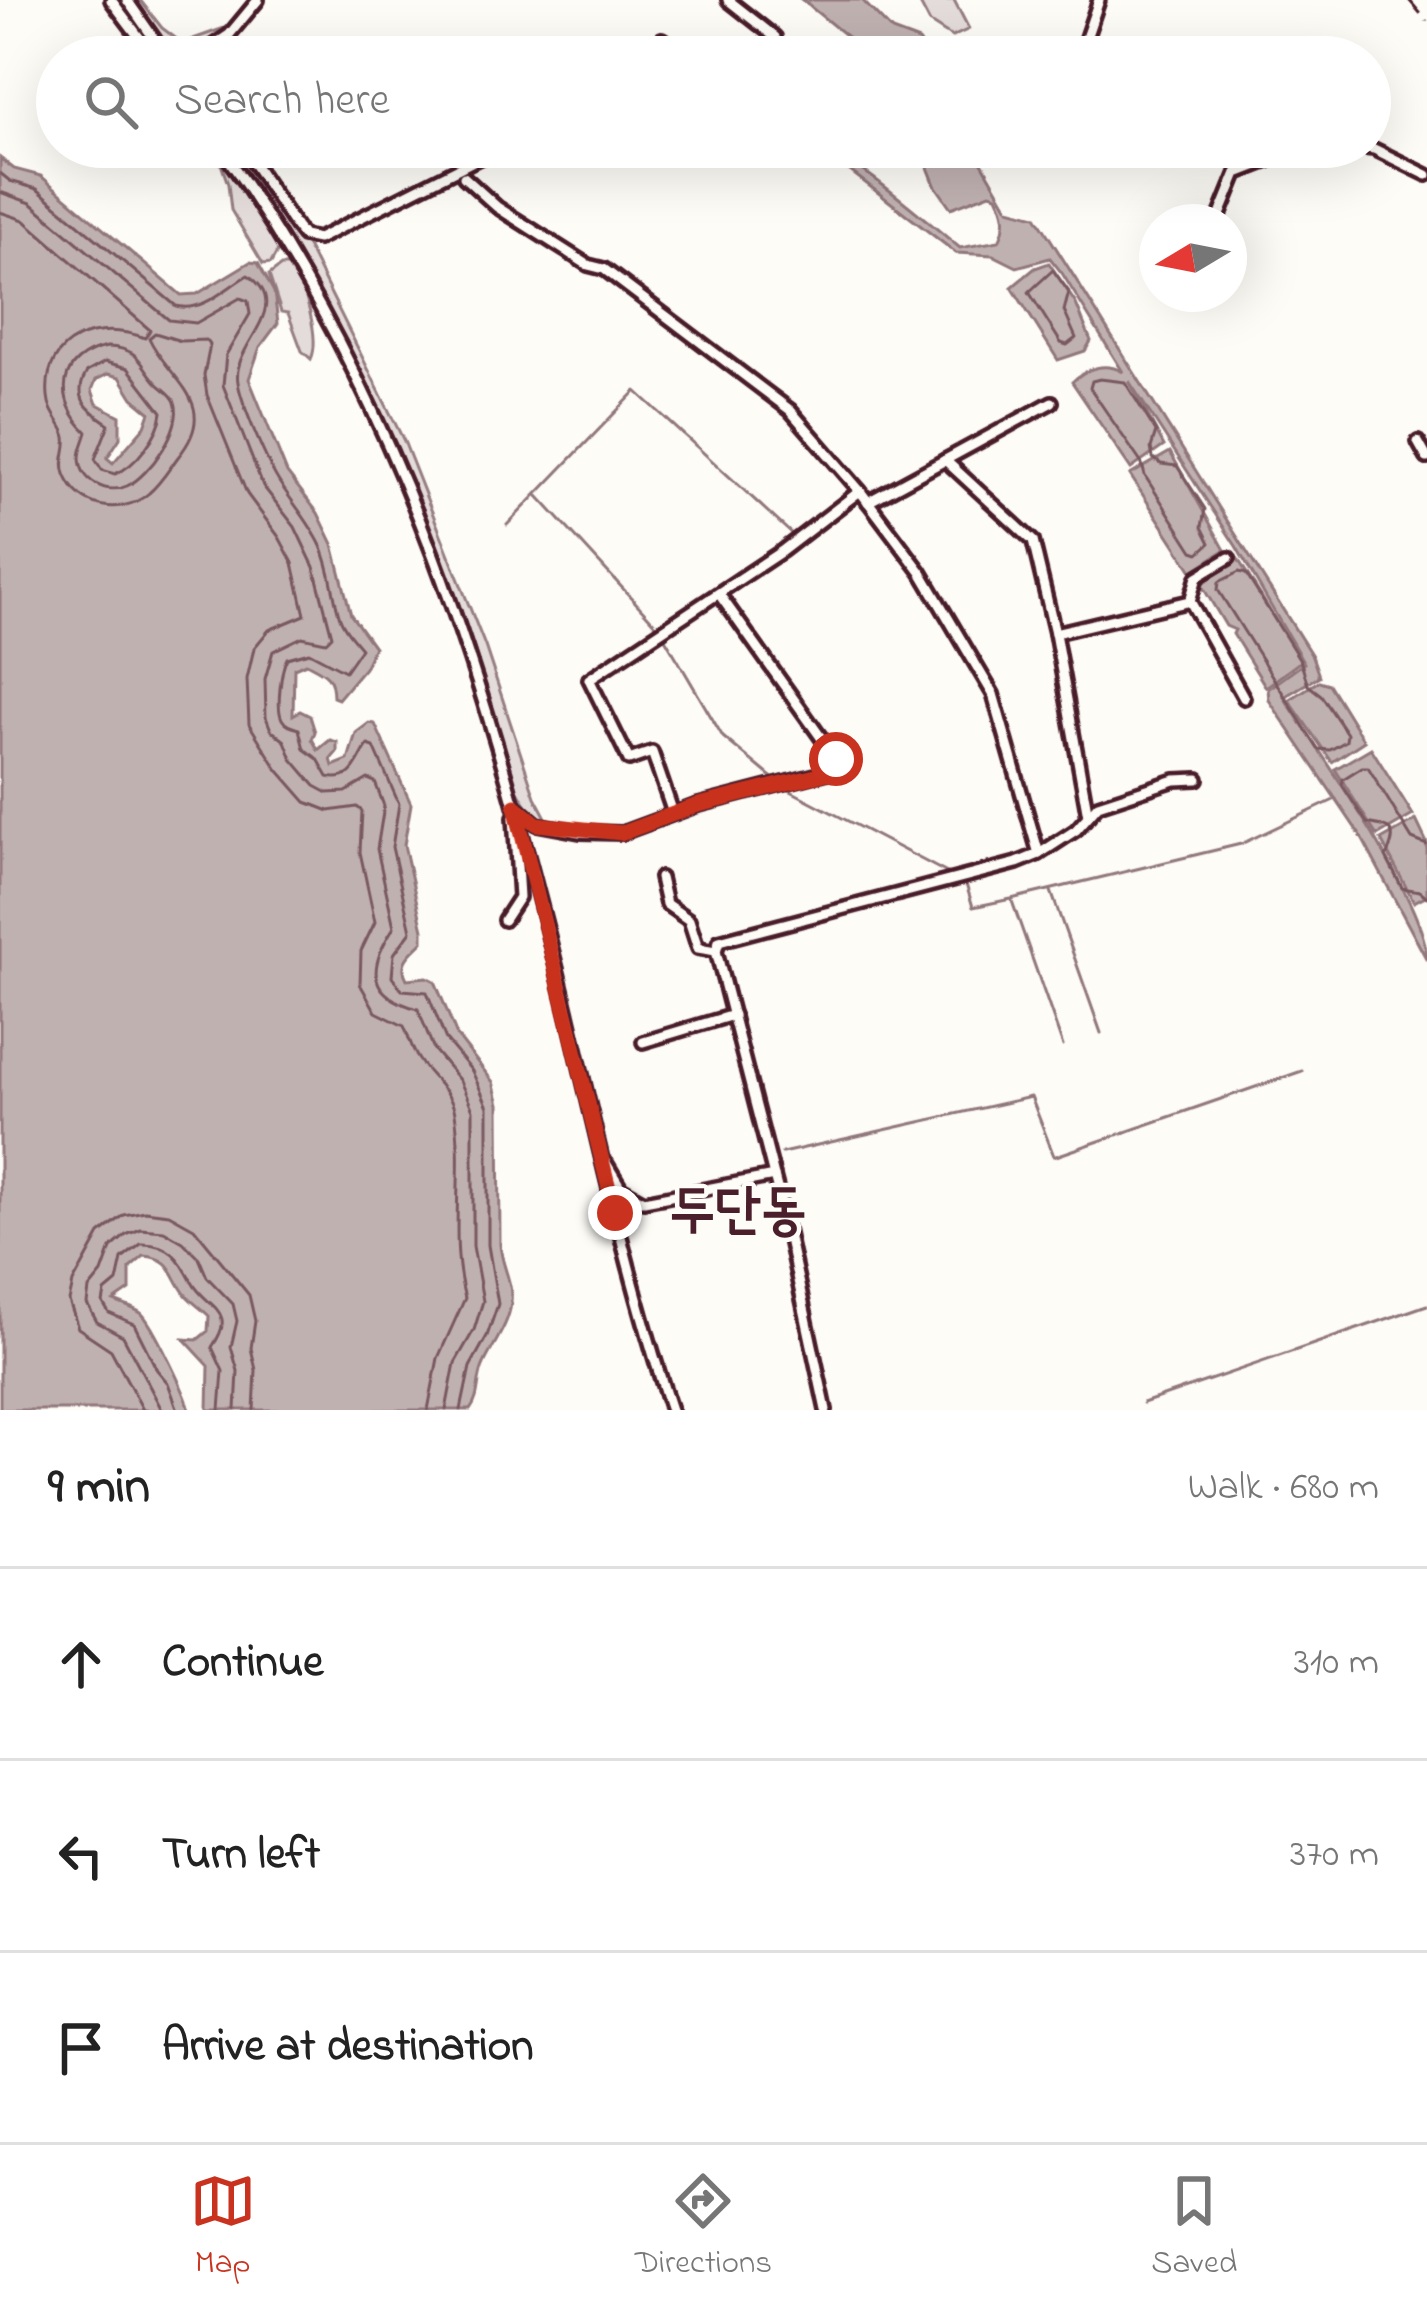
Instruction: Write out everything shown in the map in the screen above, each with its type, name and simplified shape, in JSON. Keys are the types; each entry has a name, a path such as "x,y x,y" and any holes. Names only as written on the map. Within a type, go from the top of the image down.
{"street":[{"path":"111,0 138,36"},
{"path":"127,0 152,36"},
{"path":"228,36 258,0"},
{"path":"728,0 774,36"},
{"path":"1087,36 1099,0"},
{"path":"1391,157 1427,175"},
{"path":"234,168 291,254 362,387 449,590 515,806 634,1290 670,1409"},
{"path":"257,168 296,227 310,239 326,238 461,168"},
{"path":"1224,204 1237,173 1250,168"},
{"path":"464,177 497,207 588,266 604,269 790,410 860,491 921,572 993,694 1039,854"},
{"path":"868,502 1052,402"},
{"path":"1418,442 1427,458"},
{"path":"945,460 1033,541 1088,816"},
{"path":"673,813 652,752 629,760 590,679 719,594 860,491"},
{"path":"1229,558 1197,577 1190,602 1244,698"},
{"path":"515,806 537,824 622,833 673,813 837,767 832,753 719,594"},
{"path":"1055,633 1190,602"},
{"path":"826,1410 774,1176 716,952 719,941 1039,854 1076,830 1098,805 1174,780 1198,779"},
{"path":"504,920 520,897 515,806"},
{"path":"660,878 666,904 689,920 698,948 716,952"},
{"path":"644,1042 733,1015"},
{"path":"602,1160 621,1188 644,1201 774,1176"}],"shaded area":[{"path":"130,0 140,0 173,36 159,36"},
{"path":"918,0 954,0 969,29 950,36 930,23"},
{"path":"222,168 280,247 271,263 263,264 231,210"},
{"path":"239,168 253,168 308,248 404,441 485,646 535,797 550,825 533,813 509,771 450,579 397,450 335,325"},
{"path":"281,266 292,266 306,299 313,326 311,359 302,351 288,313 281,312 269,275"}],"water":[{"path":"802,0 862,0 892,31 906,36 846,36"},
{"path":"0,158 14,169 41,176 181,295 197,294 250,262 258,263 274,292 278,323 260,347 249,379 287,473 318,513 333,544 351,615 374,647 364,668 338,699 323,672 306,663 294,668 293,715 300,711 310,716 318,750 330,740 337,742 333,766 348,760 356,733 375,724 411,804 404,845 423,941 407,958 404,973 407,979 435,981 457,1036 493,1082 499,1104 500,1244 511,1302 470,1410 208,1410 209,1366 184,1339 197,1340 208,1331 209,1316 186,1295 167,1264 144,1256 130,1268 130,1290 114,1301 146,1319 190,1410 0,1410","holes":["108,374 120,377 133,398 150,412 145,426 113,463 107,458 120,438 120,416 97,404 92,390 96,380"]},
{"path":"846,168 868,174 960,248 999,241 1004,223 1000,201 990,193 951,208 928,168 985,168 1009,209 1036,216 1312,656 1319,676 1284,697 1391,866 1410,902 1427,960 1362,838 1269,700 1268,689 1304,663 1236,546 1129,381 1164,446 1131,469 1072,382 1097,368 1123,372 1062,273 1050,258 1017,267 993,255 956,253"},
{"path":"1049,263 1076,304 1091,341 1085,351 1058,360 1012,287"},
{"path":"1170,452 1225,550 1192,571 1130,475"},
{"path":"1238,559 1301,661 1266,687 1233,634 1235,630 1226,626 1201,584 1215,570"},
{"path":"1319,681 1329,684 1364,741 1332,762 1289,700"},
{"path":"1371,748 1413,815 1377,836 1335,769"},
{"path":"1416,820 1427,843 1427,895 1414,902 1381,840"}],"waterway":[{"path":"507,525 636,391 794,536"},
{"path":"538,496 659,628 723,737 776,781"},
{"path":"785,788 949,874"},
{"path":"965,881 973,907 1011,899 1241,844 1336,799"},
{"path":"1051,891 1101,1033"},
{"path":"1012,901 1063,1046"},
{"path":"1056,1156 1302,1071"},
{"path":"782,1153 1031,1097 1054,1156"},
{"path":"1143,1403 1427,1305"}],"railway":[{"path":"1409,0 1427,21"}],"district":[{"name":"두단동","path":"738,1207"}],"route":[{"path":"615,1213 515,806 537,824 560,830 622,833 695,806 832,772 836,759"}]}
